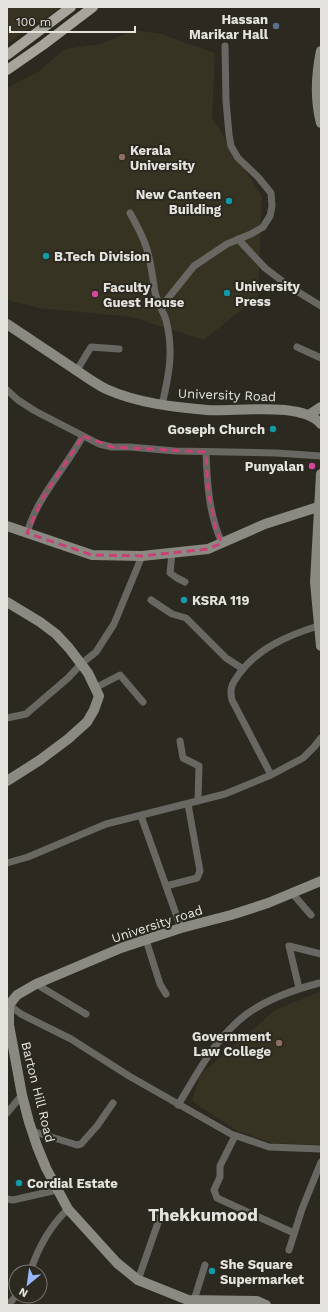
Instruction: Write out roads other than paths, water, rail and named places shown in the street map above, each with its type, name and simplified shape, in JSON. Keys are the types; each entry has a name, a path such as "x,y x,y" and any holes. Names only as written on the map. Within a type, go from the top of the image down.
{"main road":[{"path":"7,55 71,7"},
{"path":"7,70 93,7"}],"street":[{"path":"161,307 194,266 227,244 251,234 263,227 270,216 272,206 271,193 267,186 238,158 232,146 229,134 226,101 225,46"},
{"path":"321,51 317,108 321,123"},
{"path":"130,213 144,241 151,264 156,294 170,339 171,358 168,381 162,405"},
{"path":"238,239 265,268 290,287 321,306"},
{"name":"University Road","path":"7,324 105,389 129,397 162,405 208,410 288,410 309,415 317,419 321,424"},
{"path":"77,370 91,347 119,349"},
{"path":"297,347 321,358"},
{"path":"7,390 18,400 35,411 99,444 112,447 321,456"},
{"path":"309,415 321,408"},
{"path":"27,533 31,519 42,499 83,436"},
{"path":"206,452 208,490 216,530 222,544"},
{"path":"321,474 318,583 318,626 321,646"},
{"path":"7,526 92,555 142,556 208,549 265,524 320,506"},
{"path":"172,553 170,573 185,582"},
{"path":"7,718 26,714 96,652 114,624 142,556"},
{"path":"150,600 172,614 186,618 226,658 243,669"},
{"path":"7,602 40,622 56,634 88,673 99,696 94,710 87,722 68,739 40,760 7,781"},
{"path":"271,775 232,700 231,690 233,683 243,669 260,653 274,643 296,633 318,626"},
{"path":"95,688 120,675 143,702"},
{"path":"7,863 28,857 106,824 225,794 271,775 303,758 321,738"},
{"path":"180,741 183,758 199,766 198,801"},
{"path":"166,886 196,878 200,871 188,804"},
{"path":"141,816 181,928"},
{"name":"University road","path":"8,1004 17,995 36,984 121,948 181,928 231,915 321,881"},
{"path":"292,893 311,915"},
{"path":"146,940 160,984 166,994"},
{"path":"299,988 289,946 321,954"},
{"path":"178,1105 202,1065 230,1028 248,1013 278,996 299,988 319,983"},
{"path":"36,984 86,1014"},
{"path":"8,1004 21,1014 71,1039 178,1105 235,1136 269,1147 321,1149"},
{"name":"Barton Hill Road","path":"8,1004 9,1025 22,1095 36,1146 57,1190 68,1209 117,1263 138,1280 187,1302 257,1301 266,1305"},
{"path":"7,1112 22,1095"},
{"path":"32,1131 77,1145 81,1144 97,1126 113,1103"},
{"path":"235,1136 220,1166 220,1178 214,1190 217,1198 294,1233"},
{"path":"289,1250 302,1209 321,1162"},
{"path":"7,1199 13,1200 57,1190"},
{"path":"33,1264 47,1233 68,1209"},
{"path":"138,1280 160,1217"},
{"path":"187,1302 205,1265"}],"place":[{"name":"Hassan Marikar Hall","path":"276,26"},
{"name":"Kerala University","path":"122,157"},
{"name":"New Canteen Building","path":"229,201"},
{"name":"B.Tech Division","path":"46,256"},
{"name":"University Press","path":"227,293"},
{"name":"Faculty Guest House","path":"95,294"},
{"name":"Goseph Church","path":"273,429"},
{"name":"Punyalan","path":"312,466"},
{"name":"KSRA 119","path":"184,600"},
{"name":"Government Law College","path":"279,1043"},
{"name":"Cordial Estate","path":"19,1183"},
{"name":"She Square Supermarket","path":"212,1271"}],"district":[{"name":"Thekkumood","path":"203,1215"}]}
